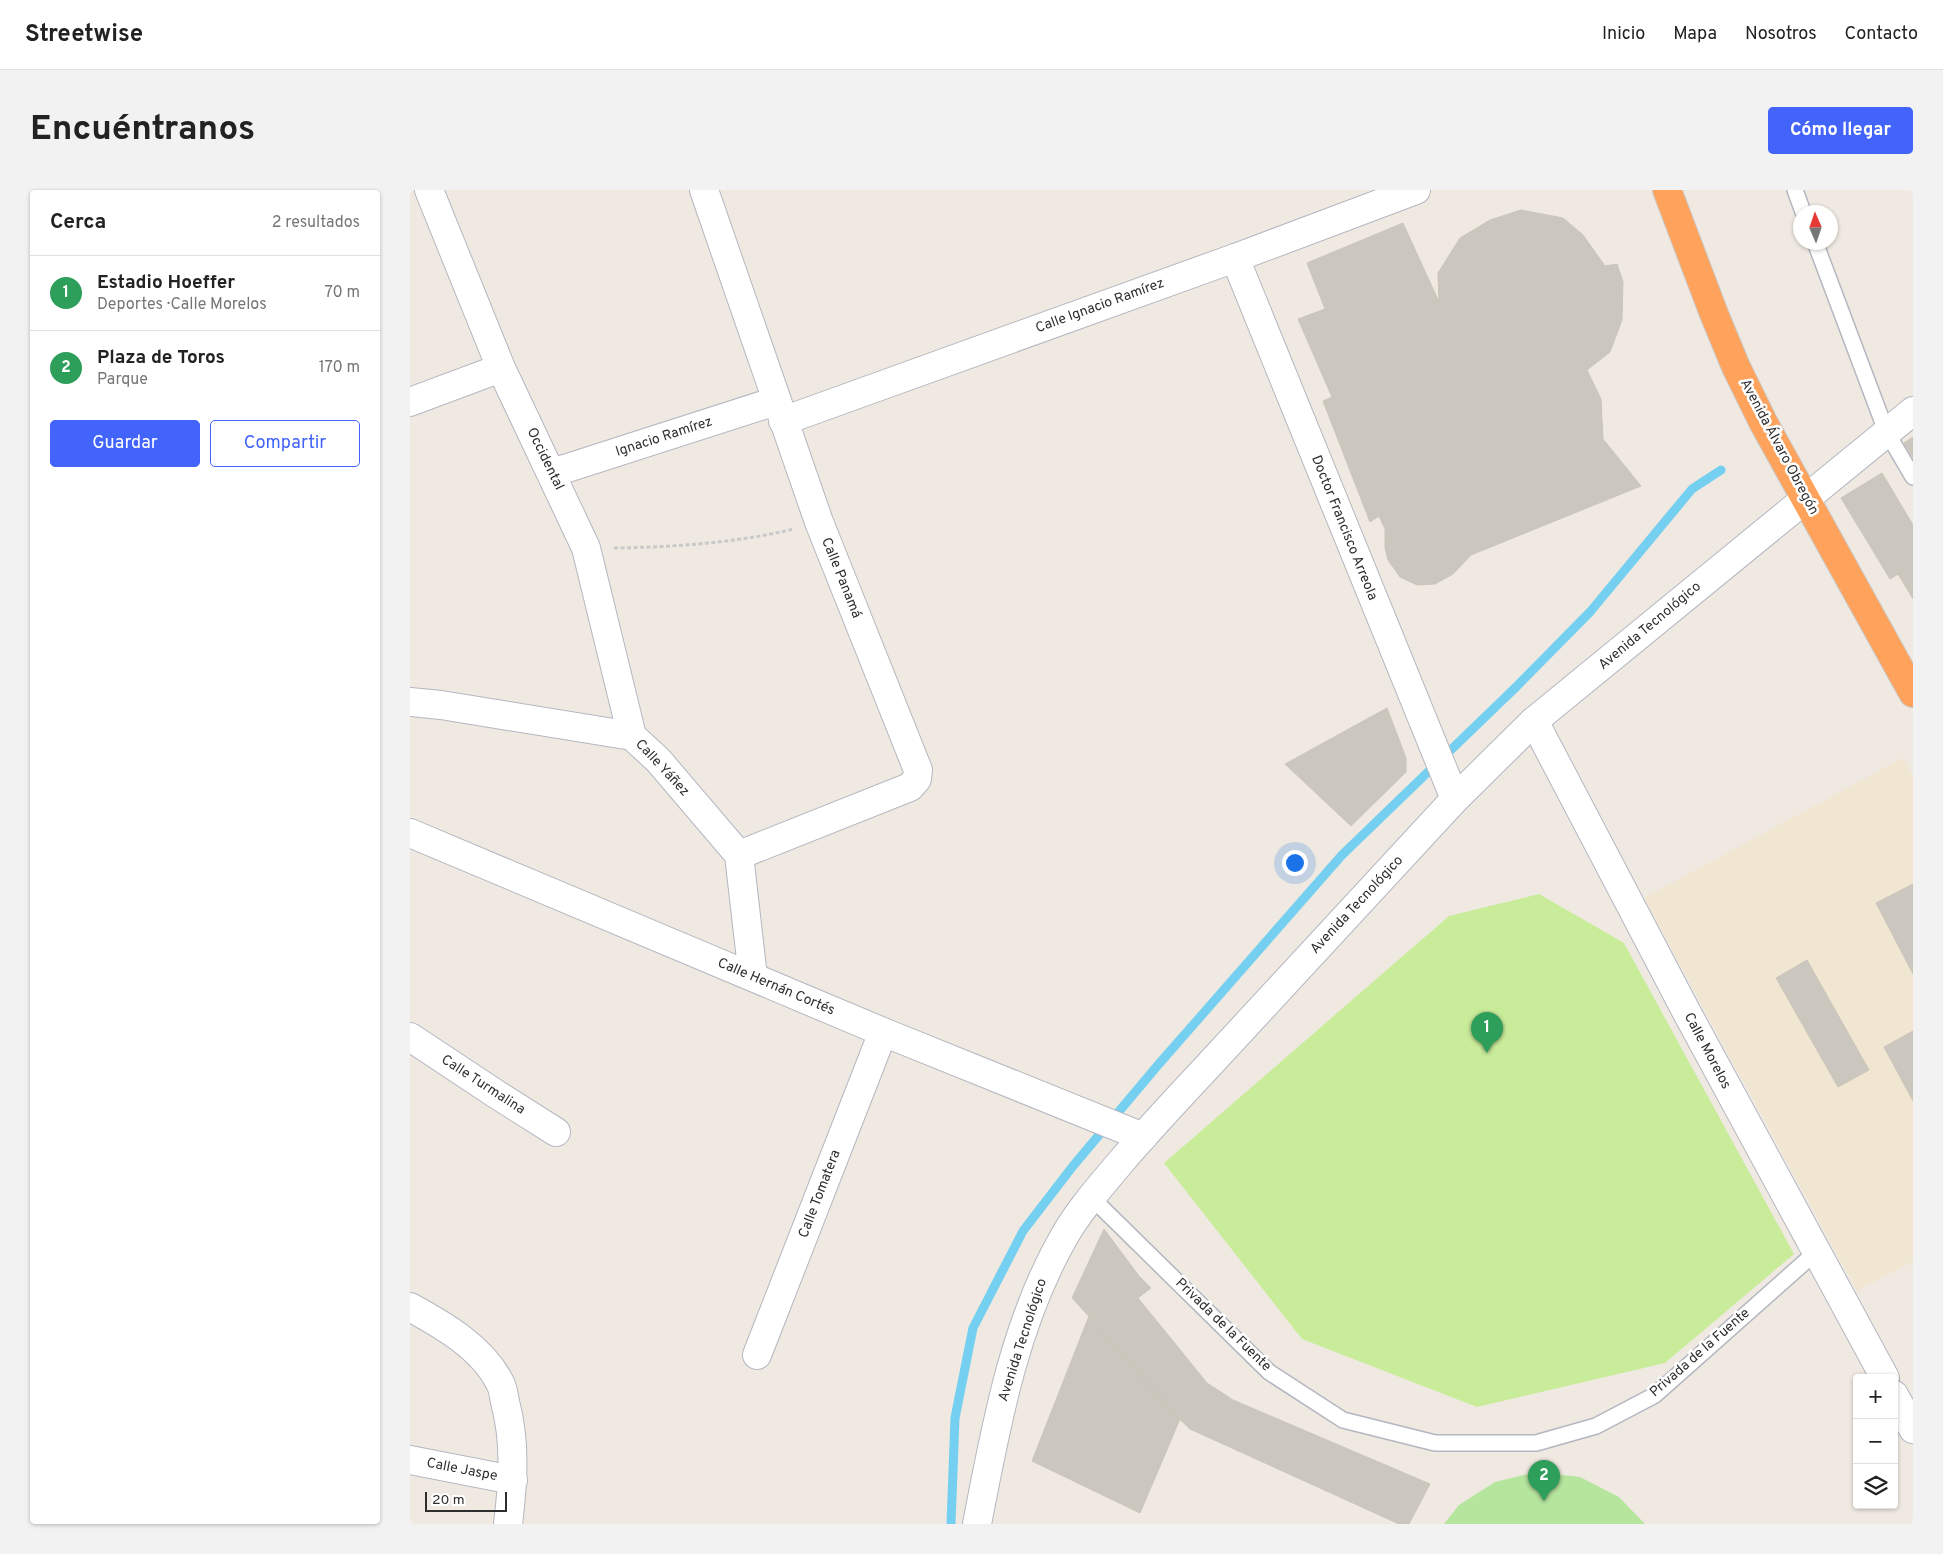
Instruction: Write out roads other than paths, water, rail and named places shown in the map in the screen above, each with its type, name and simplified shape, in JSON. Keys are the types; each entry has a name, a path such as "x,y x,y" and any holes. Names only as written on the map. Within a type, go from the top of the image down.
{"highway":[{"name":"Avenida Álvaro Obregón","path":"1667,190 1736,367 1763,422 1913,693"}],"street":[{"name":"Occidental","path":"429,190 501,368 552,472 586,548 632,736"},
{"name":"Calle Panamá","path":"704,190 819,522 918,770 917,779 910,787 738,855"},
{"name":"Calle Ignacio Ramírez","path":"780,411 1234,258 1413,190"},
{"name":"Doctor Francisco Arreola","path":"1234,258 1455,799"},
{"path":"410,402 501,368"},
{"name":"Ignacio Ramírez","path":"552,472 780,411"},
{"name":"Avenida Tecnológico","path":"976,1524 995,1432 1030,1310 1066,1234 1091,1197 1142,1137 1501,751 1534,721 1886,431 1913,411"},
{"name":"Calle Yáñez","path":"410,702 442,705 632,736 658,760 738,855"},
{"name":"Calle Morelos","path":"1534,721 1686,1011 1883,1374"},
{"name":"Calle Hernán Cortés","path":"410,833 883,1032 1142,1137"},
{"path":"738,855 753,977"},
{"name":"Calle Tomatera","path":"757,1355 883,1032"},
{"name":"Calle Turmalina","path":"410,1037 556,1132"},
{"path":"410,1307 454,1334 481,1356 501,1383 509,1417 514,1480 508,1524"},
{"path":"1898,1402 1913,1429"},
{"name":"Calle Jaspe","path":"410,1460 514,1480"}],"lane":[{"path":"1795,190 1800,205"},
{"path":"1818,250 1886,431 1913,477"},
{"name":"Privada de la Fuente","path":"1091,1197 1270,1372 1344,1420 1435,1443 1536,1443 1596,1426 1655,1395 1816,1252"}],"waterway":[{"path":"951,1524 955,1418 973,1328 1023,1231 1073,1166 1158,1065 1342,855 1515,688 1590,612 1692,489 1721,470"}],"place":[{"name":"Estadio Hoeffer","path":"1487,1053"},
{"name":"Plaza de Toros","path":"1544,1501"}]}
